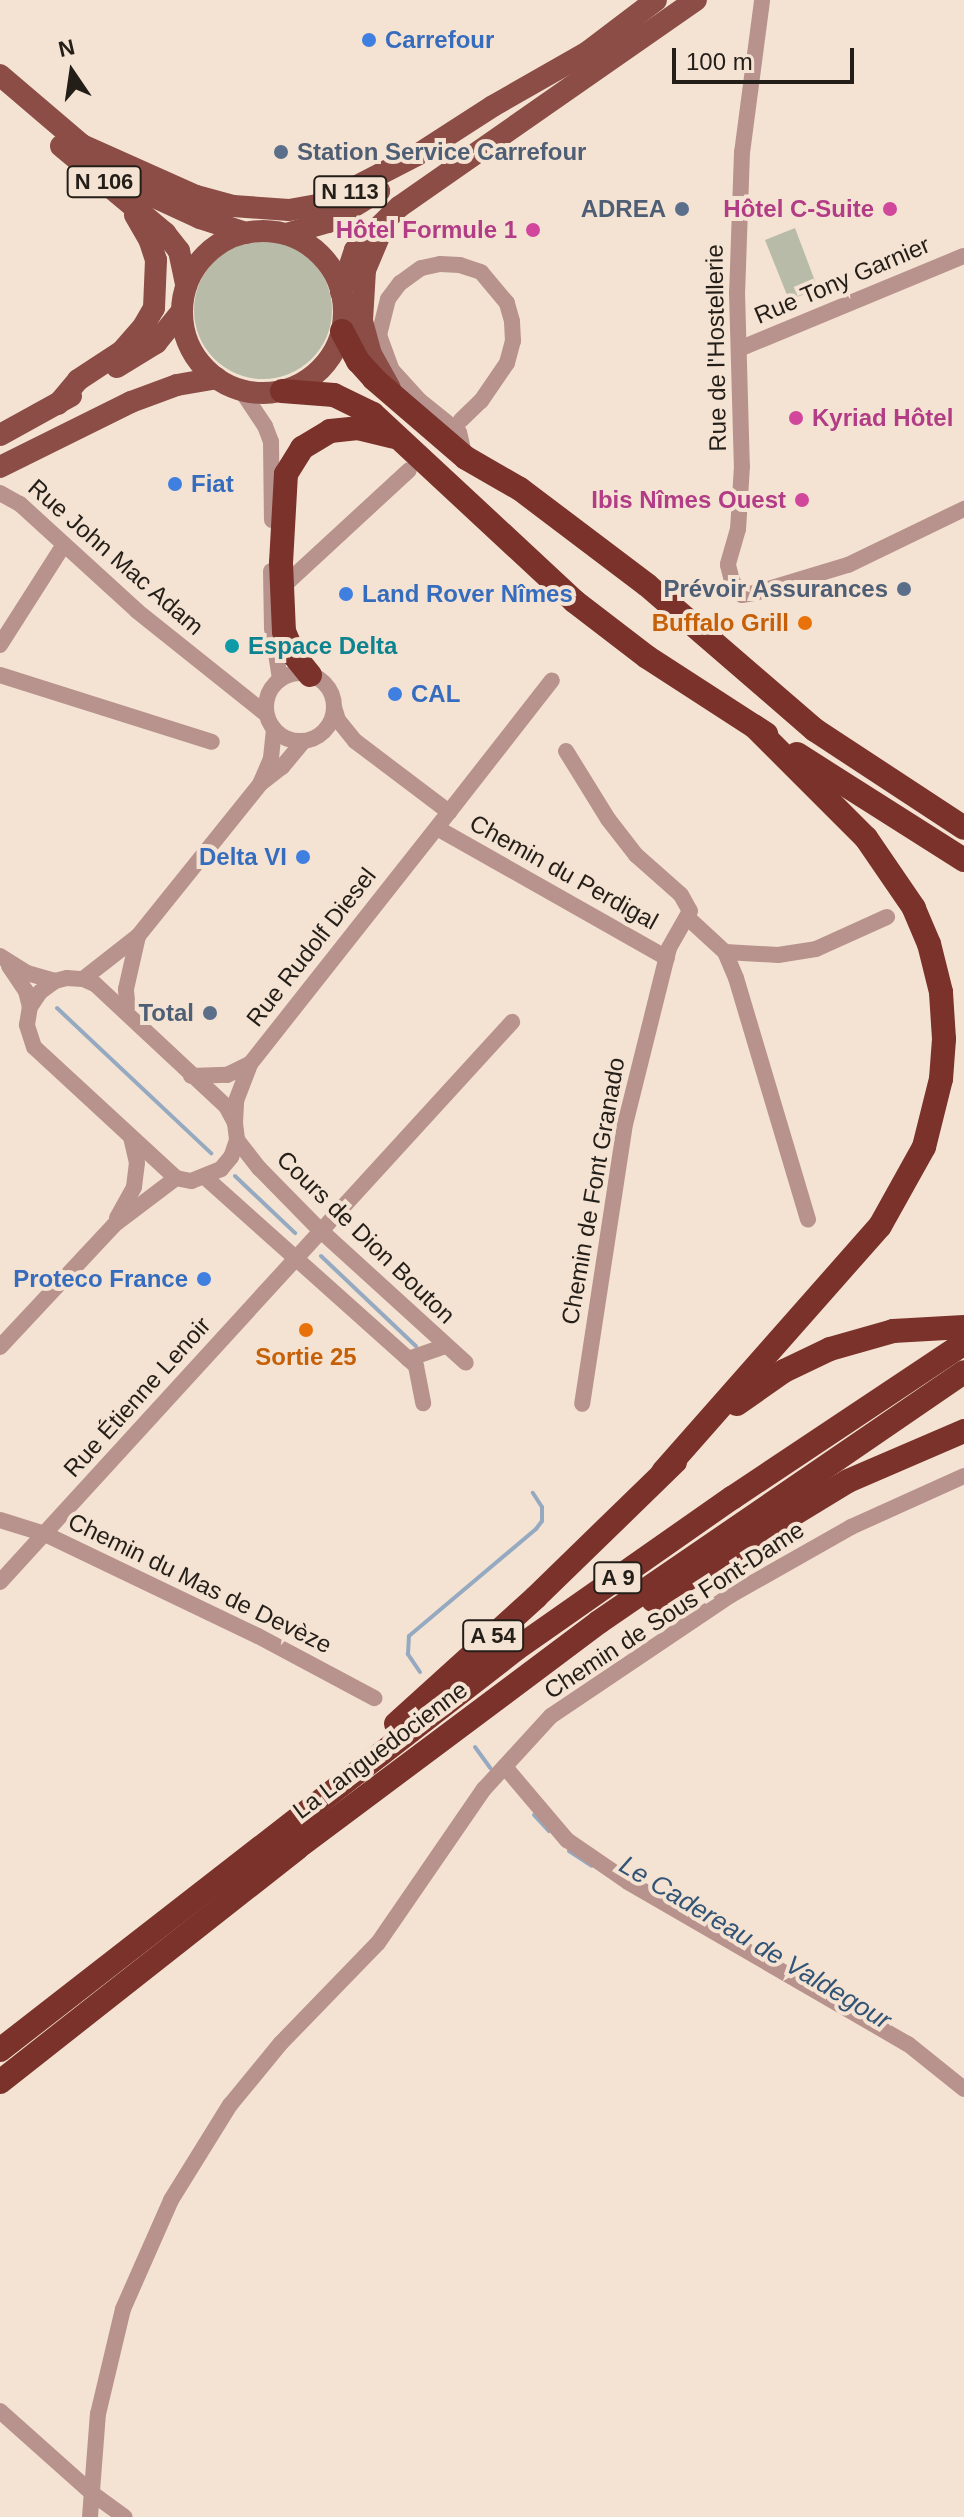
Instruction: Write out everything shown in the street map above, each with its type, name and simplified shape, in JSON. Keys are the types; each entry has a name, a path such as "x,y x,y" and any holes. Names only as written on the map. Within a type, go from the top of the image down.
{"highway":[{"path":"342,331 358,361 466,458 520,489 635,576 707,633 815,730 964,828"},
{"path":"282,391 334,395 373,414 403,439 545,577 647,657 964,860"},
{"path":"310,675 294,655 284,632 276,593 284,488 295,456 315,438 340,429 367,429 403,439"},
{"path":"663,1472 880,1226 919,1157 941,1079 944,1039 941,992 929,944 914,908 866,838 754,726"},
{"name":"A 54","path":"283,1829 536,1597 663,1472 742,1400 808,1358 871,1336 932,1327 964,1327"},
{"name":"La Languedocienne","path":"0,2050 516,1649 732,1498 964,1343"},
{"name":"La Languedocienne","path":"0,2082 297,1848 599,1622 964,1372"},
{"path":"599,1622 663,1596 848,1481 964,1431"}],"main road":[{"path":"286,234 328,222 347,212 593,49 656,0"},
{"path":"341,292 355,250 385,218 696,0"},
{"name":"N 113","path":"82,145 196,196 233,206 289,210 322,204 417,155 493,106 593,49"},
{"name":"N 106","path":"0,75 82,145 150,195 200,218 246,233"},
{"name":"N 106","path":"0,92 165,233 179,251 186,285"},
{"path":"58,404 78,380 122,351 143,327 154,308 156,260 150,241 128,203"},
{"name":"N 113","path":"385,218 365,270 362,321 371,354 395,396"},
{"path":"261,230 286,234 309,244 324,257 335,273 341,292 342,331 331,358 317,374 282,391 241,390 216,378 198,361 185,335 182,311 186,285 201,259 219,243 261,230"},
{"path":"0,435 58,404 156,343 182,311"},
{"path":"0,467 131,402 177,385 216,378"}],"street":[{"name":"Rue de l'Hostellerie","path":"762,1 742,152 739,349 742,466 738,529 728,565 732,581 742,595 848,565 964,509"},
{"name":"Rue Tony Garnier","path":"739,349 964,256"},
{"path":"461,420 481,401 507,363 513,341 512,321 496,287 481,272 460,265 440,264 421,268 400,283 388,299 379,335 392,370 419,400 459,432 466,458"},
{"path":"241,390 265,426 271,442 276,593 275,684 266,714 274,730 292,741 303,742"},
{"path":"276,593 409,470"},
{"name":"Rue John Mac Adam","path":"0,493 20,504 137,611 266,714"},
{"path":"0,645 63,546"},
{"path":"237,689 275,684 300,673 310,675 328,687 338,720 355,741 449,812"},
{"path":"0,675 212,742"},
{"name":"Rue Rudolf Diesel","path":"236,1132 236,1101 250,1064 552,680"},
{"path":"0,956 27,973 55,981 83,979 138,936 260,784 282,767 303,742 321,734 333,718 334,707"},
{"path":"260,784 271,758 274,730"},
{"path":"321,734 355,741"},
{"path":"566,751 608,819 636,855 681,895 688,904 688,918 725,952 808,1219"},
{"name":"Chemin du Perdigal","path":"437,828 667,958"},
{"path":"725,952 778,955 816,949 887,917"},
{"name":"Chemin de Font Granado","path":"582,1404 625,1124 667,958 688,918"},
{"path":"128,1013 126,989 138,936"},
{"path":"0,956 20,980 30,1007"},
{"name":"Cours de Dion Bouton","path":"83,979 95,984 128,1013 226,1106 236,1132 259,1168 320,1230 466,1363"},
{"path":"55,981 40,992 30,1007 27,1025 34,1047 176,1178 191,1181 206,1178 231,1157 236,1132"},
{"name":"Rue Étienne Lenoir","path":"0,1582 512,1022"},
{"path":"191,1076 227,1075 250,1064"},
{"path":"114,1225 134,1187 137,1163 130,1137"},
{"path":"0,1347 114,1225 176,1178"},
{"path":"206,1178 416,1366 423,1403"},
{"path":"408,1359 445,1346"},
{"name":"Chemin de Sous Font-Dame","path":"90,2517 98,2414 123,2309 171,2200 230,2105 281,2043 378,1943 484,1789 551,1716 731,1595 851,1527 964,1476"},
{"name":"Chemin du Mas de Devèze","path":"0,1520 45,1534 258,1636 374,1698"},
{"path":"505,1767 567,1840 628,1882 908,2044 964,2089"},
{"path":"0,2411 118,2515"}],"green space":[{"path":"795,228 818,289 789,300 765,240"},
{"path":"263,241 289,246 312,261 327,284 332,310 327,336 312,359 289,374 263,379 237,374 214,359 199,336 194,310 199,284 214,261 237,246"}],"waterway":[{"path":"57,1008 211,1153"},
{"path":"235,1176 295,1233"},
{"path":"321,1256 416,1346"},
{"name":"Le Cadereau de Valdegour","path":"420,1672 408,1654 409,1636 536,1529 542,1521 542,1507 533,1493"},
{"path":"475,1747 490,1768"},
{"name":"Le Cadereau de Valdegour","path":"534,1815 549,1831"},
{"name":"Le Cadereau de Valdegour","path":"569,1851 592,1866"}],"place":[{"name":"Carrefour","path":"369,40"},
{"name":"Station Service Carrefour","path":"281,152"},
{"name":"ADREA","path":"682,209"},
{"name":"Hôtel C-Suite","path":"890,209"},
{"name":"Hôtel Formule 1","path":"533,230"},
{"name":"Kyriad Hôtel","path":"796,418"},
{"name":"Fiat","path":"175,484"},
{"name":"Ibis Nîmes Ouest","path":"802,500"},
{"name":"Prévoir Assurances","path":"904,589"},
{"name":"Land Rover Nîmes","path":"346,594"},
{"name":"Buffalo Grill","path":"805,623"},
{"name":"Espace Delta","path":"232,646"},
{"name":"CAL","path":"395,694"},
{"name":"Delta VI","path":"303,857"},
{"name":"Total","path":"210,1013"},
{"name":"Proteco France","path":"204,1279"},
{"name":"Sortie 25","path":"306,1330"}]}
